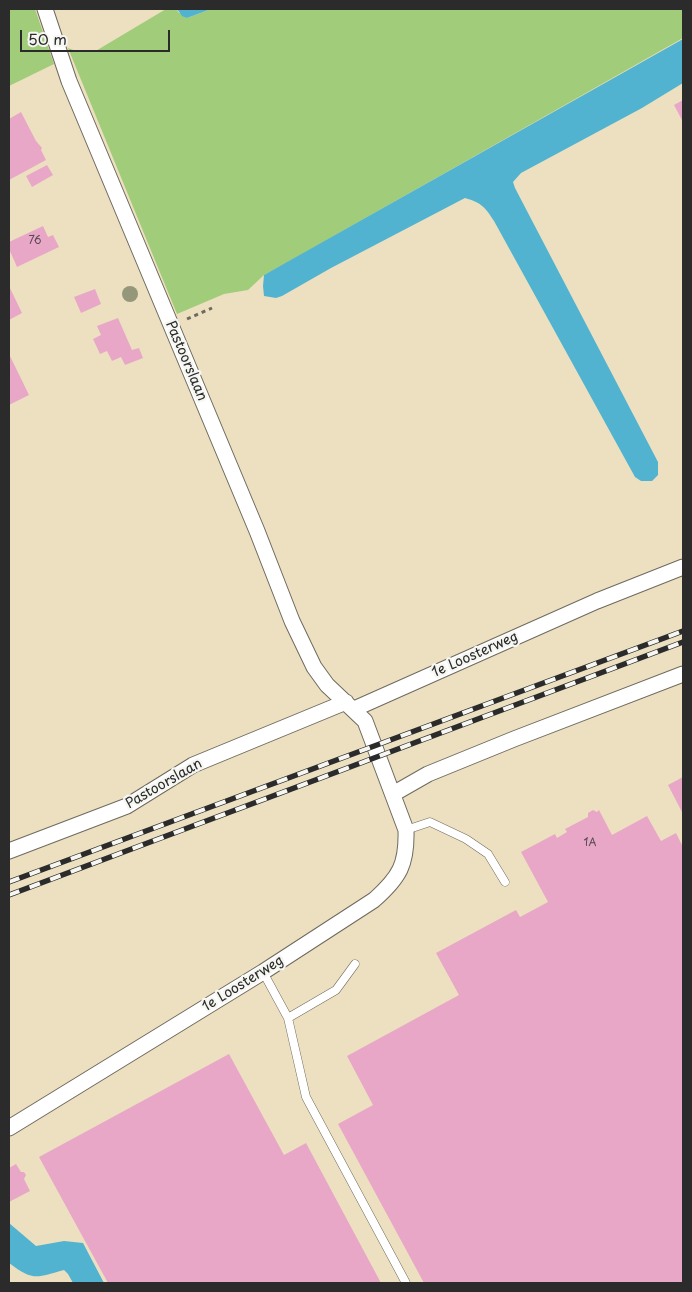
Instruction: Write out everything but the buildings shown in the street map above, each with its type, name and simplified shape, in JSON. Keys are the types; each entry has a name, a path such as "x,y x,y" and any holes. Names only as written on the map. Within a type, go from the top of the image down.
{"street":[{"name":"Pastoorslaan","path":"9,851 127,806 193,765 350,705 327,685 314,667 292,621 69,81 45,9"},
{"name":"1e Loosterweg","path":"9,1128 263,972 374,900 390,886 401,870 406,848 406,830 364,721 350,705 597,601 683,567"},
{"path":"393,794 428,774 683,674"}],"lane":[{"path":"406,830 430,822 466,839 488,854 504,882"},
{"path":"288,1018 336,990 355,964"},
{"path":"263,972 288,1018 306,1097 406,1283"}],"path":[{"path":"171,326 212,308"}],"green space":[{"path":"9,9 35,9 54,64 9,86"},
{"path":"166,9 177,9 178,12 187,18 211,9 683,9 683,38 264,275 248,290 224,294 177,314 68,48 79,52 94,52"}],"water":[{"path":"177,9 211,9 187,18 182,16"},
{"path":"683,39 683,83 642,108 521,173 513,182 658,462 658,475 652,481 641,481 635,477 494,221 485,209 475,202 465,198 331,268 282,296 276,298 264,296 264,275"},
{"path":"9,1223 36,1246 64,1241 83,1243 104,1283 73,1283 64,1270 35,1276 17,1269 9,1263"}],"railway":[{"path":"9,882 683,631"},
{"path":"9,895 683,642"}]}
